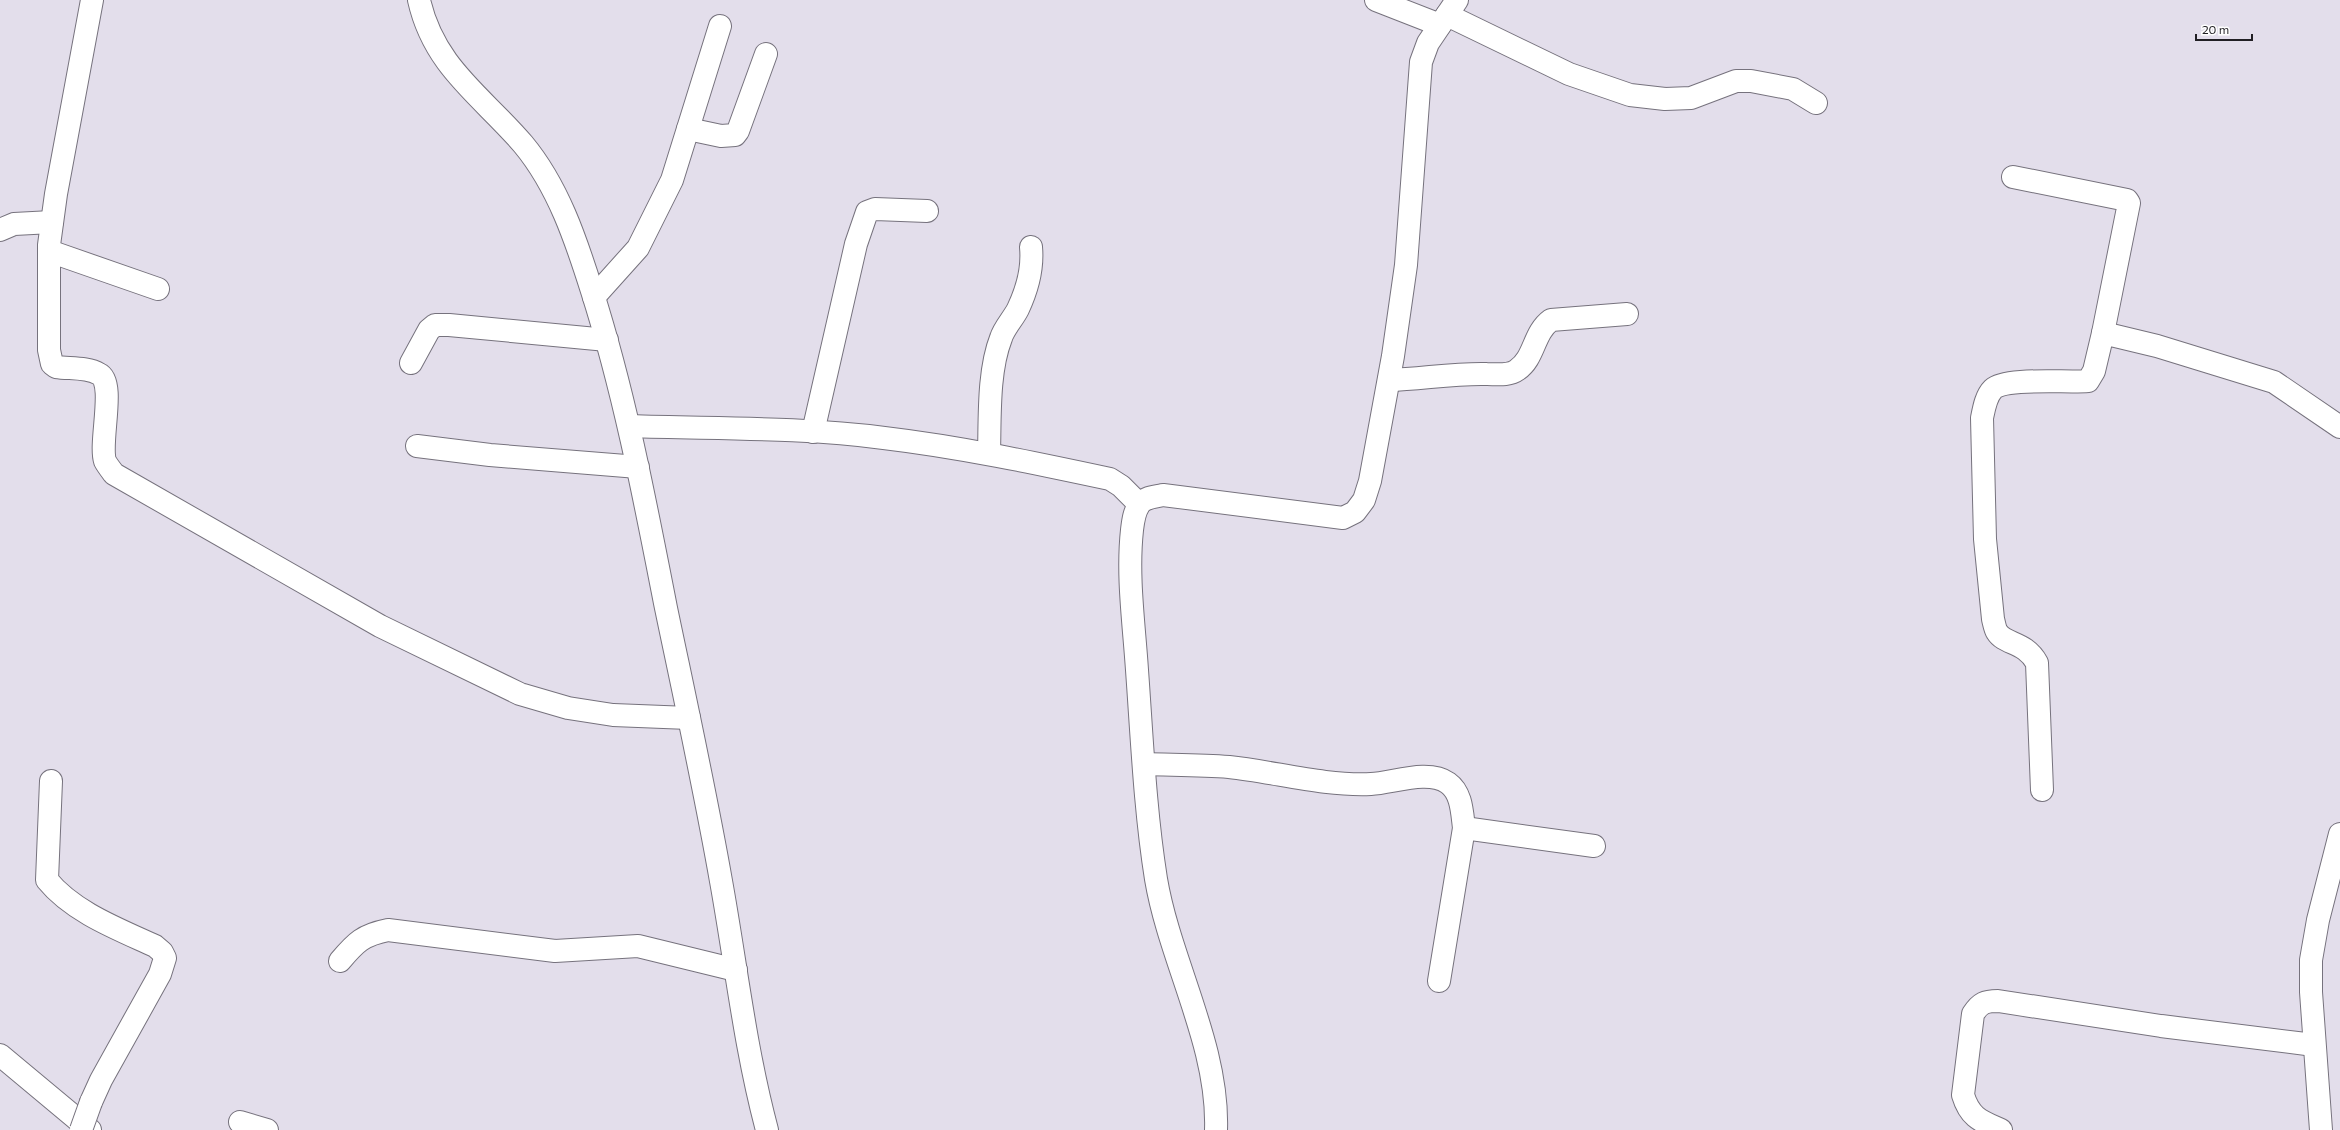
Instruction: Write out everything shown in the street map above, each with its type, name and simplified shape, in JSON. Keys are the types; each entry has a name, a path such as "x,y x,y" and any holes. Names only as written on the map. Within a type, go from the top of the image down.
{"street":[{"path":"92,0 52,222 49,251 49,357 52,364 56,366 90,370 101,374 105,379 107,394 103,443 105,461 114,474 380,626 520,694 568,708 613,715 689,718"},
{"path":"419,0 435,44 454,73 523,144 545,175 565,215 594,297 630,426 721,881 750,1058 767,1130"},
{"path":"1376,0 1448,13 1569,74 1630,94 1665,99 1691,98 1736,81 1751,81 1793,89 1816,103"},
{"path":"1216,1130 1210,1069 1167,924 1156,879 1144,764 1131,581 1132,531 1139,504 1148,498 1163,495 1343,518 1355,512 1364,500 1370,481 1389,380 1406,265 1419,76 1428,43 1448,13"},
{"path":"594,297 629,258 649,227 672,180 720,26"},
{"path":"688,129 721,136 735,135 738,131 766,54"},
{"path":"2013,177 2127,200 2129,203 2103,333 2094,370 2088,381 2034,382 2000,385 1993,389 1986,400 1982,418 1985,539 1993,619 1997,632 2001,636 2026,648 2032,653 2037,663 2042,790"},
{"path":"813,432 856,244 867,212 875,209 927,211"},
{"path":"0,230 14,224 52,222"},
{"path":"989,453 995,358 1001,337 1018,308 1031,270 1031,247"},
{"path":"49,251 158,289"},
{"path":"1389,380 1423,379 1468,373 1510,374 1518,370 1526,360 1542,329 1551,320 1627,314"},
{"path":"411,363 429,330 435,326 449,325 607,340"},
{"path":"2103,333 2157,346 2274,382 2340,427"},
{"path":"630,426 813,432 883,438 989,453 1110,479 1121,486 1139,504"},
{"path":"417,446 490,455 638,467"},
{"path":"1144,764 1228,767 1318,781 1371,784 1419,778 1437,778 1448,783 1456,793 1462,806 1464,828 1439,982"},
{"path":"51,781 47,880 54,889 78,907 155,946 162,952 165,958 162,970 101,1080 81,1130"},
{"path":"1464,828 1594,846"},
{"path":"2321,1130 2314,1045 2311,960 2318,920 2340,834"},
{"path":"340,962 354,944 369,934 388,930 555,951 638,946 736,970"},
{"path":"2001,1130 1973,1116 1967,1107 1963,1095 1973,1014 1979,1006 1986,1001 1998,1001 2161,1026 2314,1045"},
{"path":"0,1054 90,1130"},
{"path":"240,1122 267,1130"}]}
